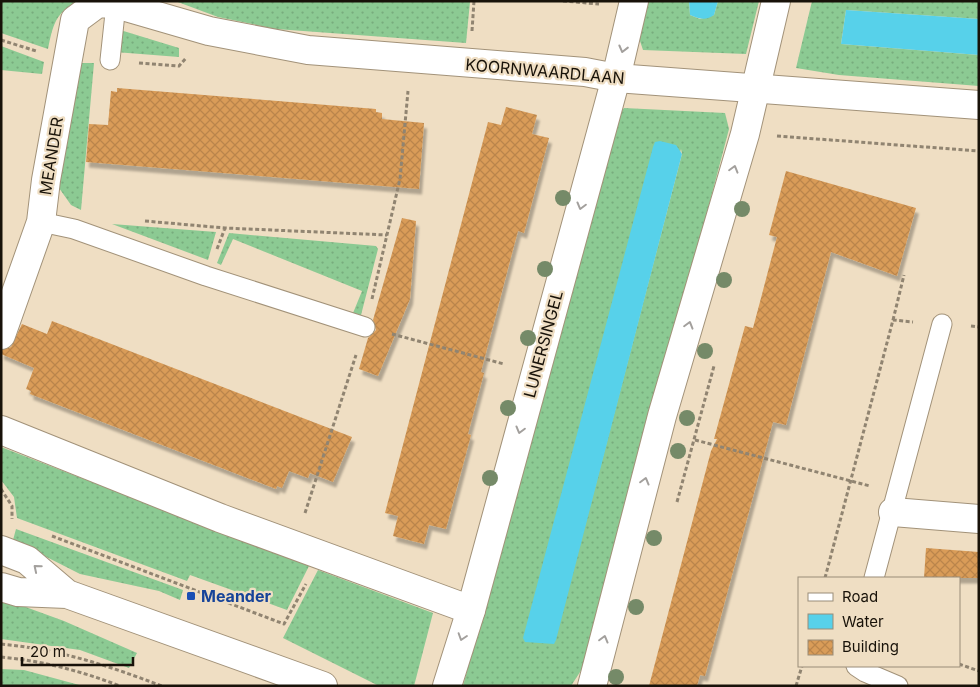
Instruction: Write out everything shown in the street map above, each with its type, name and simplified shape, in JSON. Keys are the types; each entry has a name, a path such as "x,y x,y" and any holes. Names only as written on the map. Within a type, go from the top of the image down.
{"street":[{"name":"LUNERSINGEL","path":"447,686 471,610 616,78 634,1"},
{"path":"592,686 662,416 745,134 776,1"},
{"name":"KOORNWAARDLAAN","path":"116,3 209,31 308,50 585,72 616,78 979,105"},
{"name":"MEANDER","path":"1,334 41,222 47,170 75,20 98,4 116,3"},
{"path":"1,430 220,518 471,610"},
{"path":"895,503 979,519"},
{"path":"1,550 27,560 67,594"},
{"path":"1,586 18,592 67,594 323,686"}],"lane":[{"path":"110,60 116,3"},
{"path":"41,222 74,229 206,276 365,327"},
{"path":"874,577 942,324"},
{"path":"858,667 898,686"}],"path":[{"path":"562,1 602,4"},
{"path":"303,519 365,327 387,235 400,179 411,58"},
{"path":"745,134 979,151"},
{"path":"139,221 225,228 387,235"},
{"path":"825,577 904,275"},
{"path":"893,320 979,327"},
{"path":"365,327 507,364"},
{"path":"694,440 851,481 895,503"},
{"path":"1,490 12,506 13,526"},
{"path":"49,535 284,624 322,555"},
{"path":"1,644 26,646 69,654 162,686"},
{"path":"1,657 32,660 74,670 120,686"},
{"path":"960,664 979,671"},
{"path":"796,686 802,667"}],"green space":[{"path":"1,1 78,1 64,10 56,20 48,49 1,33"},
{"path":"175,1 470,2 466,43 276,29 218,17"},
{"path":"644,1 689,1 690,15 700,19 714,15 718,1 759,1 746,54 643,50 637,32"},
{"path":"812,1 979,1 979,19 846,10 841,44 979,55 979,86 839,75 796,68"},
{"path":"117,29 179,48 179,57 115,52"},
{"path":"1,46 44,62 42,74 1,70"},
{"path":"79,63 94,63 81,210 71,205 59,188"},
{"path":"624,108 725,113 729,129 591,655 571,686 463,686 612,122","holes":["681,149 682,154 554,644"]},
{"path":"112,224 216,232 208,260"},
{"path":"229,233 376,246 378,249 360,319 351,318 362,291 233,239 221,265 217,263"},
{"path":"1,447 309,566 287,610 190,575 187,581 17,518 14,497 1,480"},
{"path":"16,529 183,590 180,600 159,591 80,574 13,540"},
{"path":"318,570 433,613 414,686 379,686 283,638"},
{"path":"1,598 64,621 137,653 129,668 80,650 1,639"},
{"path":"1,669 24,670 83,686 1,686"}],"water":[{"path":"689,1 718,1 714,15 702,19 690,15"},
{"path":"846,10 979,19 979,55 841,44"},
{"path":"660,141 676,145 682,154 556,640 554,644 525,642 523,638 653,147 655,142"}],"building":[{"path":"117,88 376,109 376,112 382,113 382,119 424,123 419,189 86,162 89,124 108,125 111,91 117,92"},
{"path":"506,107 537,115 532,134 549,138 524,233 518,231 510,261 481,372 484,373 468,434 471,435 446,529 429,525 424,544 393,536 398,516 385,513 488,122 501,125"},
{"path":"786,171 916,208 897,276 831,252 786,425 773,422 705,676 700,675 697,686 649,686 711,451 717,439 714,439 745,326 753,328 761,298 777,237 769,235"},
{"path":"402,218 416,221 410,299 378,376 359,369 368,338 376,330 373,320"},
{"path":"52,321 352,437 333,482 310,473 308,478 289,471 282,488 277,486 276,489 30,394 31,391 26,389 34,368 1,354 1,350 11,347 22,324 47,334"},
{"path":"926,548 979,552 979,578 924,577"}],"place":[{"name":"Meander","path":"191,596"}]}
